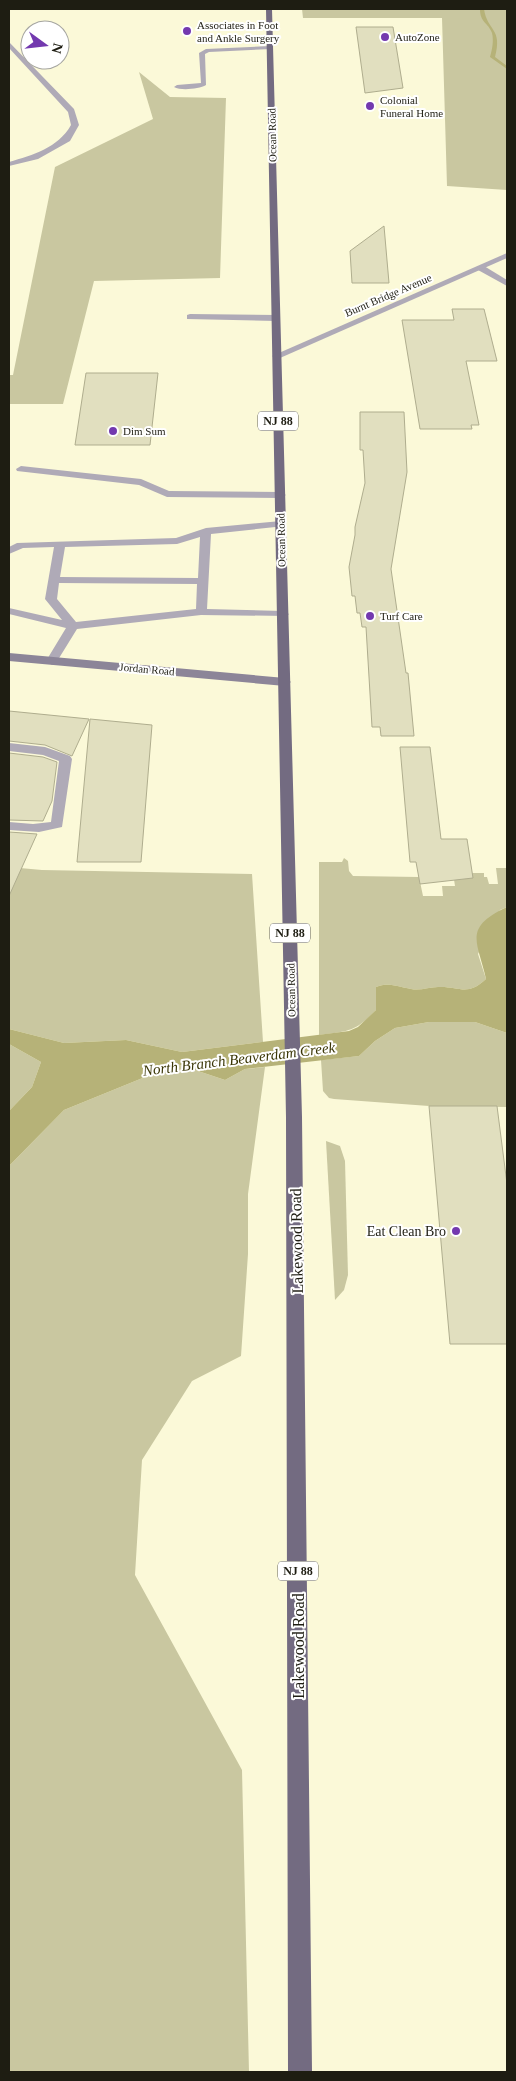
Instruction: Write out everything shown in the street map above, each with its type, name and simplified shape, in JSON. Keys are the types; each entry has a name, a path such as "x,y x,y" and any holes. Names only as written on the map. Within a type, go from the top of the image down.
{"main road":[{"name":"Ocean Road","path":"269,9 292,1071"},
{"name":"Lakewood Road","path":"292,1071 297,1345 300,2072"}],"street":[{"path":"9,44 71,111 75,125 67,139 35,157 9,164"},
{"path":"177,87 200,86 204,84 202,53 208,50 270,48"},
{"name":"Burnt Bridge Avenue","path":"277,356 507,255"},
{"path":"481,268 507,283"},
{"path":"190,317 276,318"},
{"path":"20,469 141,482 167,494 280,495"},
{"path":"9,550 21,546 177,541 206,530 281,524"},
{"path":"201,612 206,530"},
{"path":"60,544 51,599 72,626"},
{"path":"54,580 203,581"},
{"path":"9,611 72,626 201,612 283,614"},
{"path":"52,661 72,626"},
{"name":"Jordan Road","path":"9,657 285,682"},
{"path":"9,747 45,751 66,759 57,824 36,829 9,826"}],"shaded area":[{"path":"302,9 507,9 507,190 447,186 442,18 303,18"},
{"path":"139,72 170,97 226,98 220,278 94,281 63,404 9,404 9,375 13,375 55,167 153,119"},
{"path":"344,858 348,861 349,871 353,876 419,877 423,896 443,896 442,886 455,886 453,873 484,873 484,877 487,877 489,884 498,884 496,868 507,868 507,907 500,910 478,954 486,979 474,988 468,989 438,987 414,989 389,985 376,987 376,1010 362,1023 345,1031 319,1035 319,862 342,862"},
{"path":"9,867 42,870 252,874 263,1042 182,1052 126,1040 64,1043 9,1029"},
{"path":"429,1022 475,1022 507,1033 507,1107 429,1106 334,1099 329,1098 323,1091 321,1060 359,1056 375,1041 395,1028"},
{"path":"9,1044 41,1062 32,1087 9,1111"},
{"path":"177,1064 225,1080 245,1069 265,1067 248,1194 248,1254 241,1356 192,1381 142,1460 135,1575 242,1770 249,2072 9,2072 9,1166 64,1110"},
{"path":"326,1141 340,1146 345,1161 348,1275 344,1290 335,1300"}],"water":[{"name":"North Branch Beaverdam Creek","path":"507,907 507,1033 475,1022 429,1022 395,1028 375,1041 359,1056 245,1069 225,1080 177,1064 64,1110 9,1166 9,1111 32,1087 41,1062 9,1044 9,1029 64,1043 126,1040 182,1052 349,1031 358,1027 376,1010 376,987 389,985 414,989 446,987 468,989 474,988 486,979 477,945 478,929 493,915"}],"building":[{"path":"356,27 393,27 403,88 365,93"},
{"path":"384,226 389,283 352,283 350,251"},
{"path":"452,309 484,309 497,361 466,361 479,425 471,425 472,429 420,429 402,320 454,320"},
{"path":"86,373 158,373 150,445 75,445"},
{"path":"360,412 404,412 407,472 391,569 406,673 408,673 414,736 381,736 380,727 372,727 366,627 362,627 360,613 357,613 355,596 352,596 349,567 355,527 365,483 363,450 360,450"},
{"path":"9,711 89,719 72,756 45,745 9,741"},
{"path":"90,719 152,725 141,862 77,862"},
{"path":"400,747 430,747 441,839 467,839 473,878 420,884 416,862 410,862"},
{"path":"9,753 43,757 57,762 52,801 43,821 9,820"},
{"path":"9,832 37,834 9,896"},
{"path":"429,1106 497,1106 507,1184 507,1344 450,1344"}],"waterway":[{"path":"482,9 483,19 494,33 495,47 492,57 507,68"}],"place":[{"name":"Associates in Foot and Ankle Surgery","path":"187,31"},
{"name":"AutoZone","path":"385,37"},
{"name":"Colonial Funeral Home","path":"370,106"},
{"name":"Dim Sum","path":"113,431"},
{"name":"Turf Care","path":"370,616"},
{"name":"Eat Clean Bro","path":"456,1231"}]}
